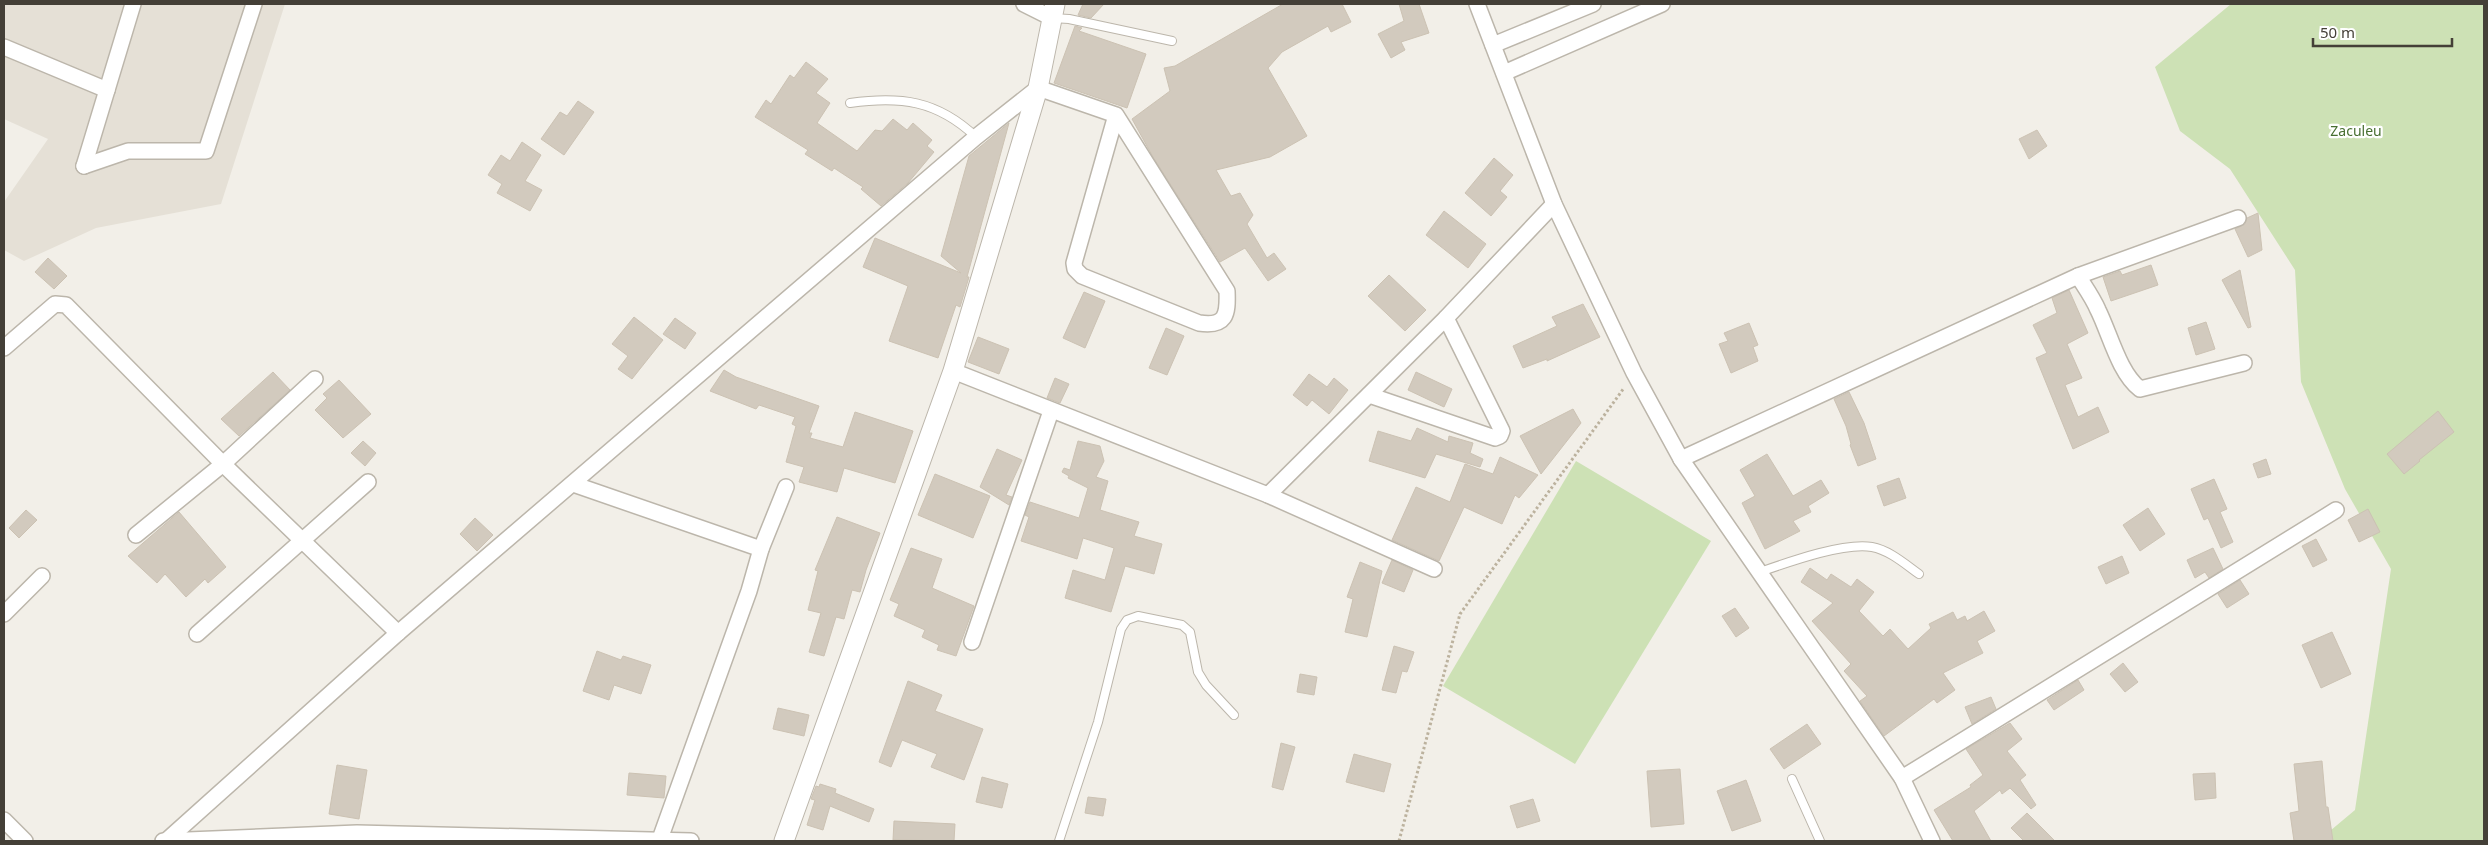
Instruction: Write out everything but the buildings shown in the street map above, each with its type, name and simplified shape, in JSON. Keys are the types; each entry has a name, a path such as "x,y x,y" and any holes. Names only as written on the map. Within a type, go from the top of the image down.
{"street":[{"path":"134,4 84,166 128,151 206,151 254,4"},
{"path":"784,841 953,370 1038,88 1054,11 1024,4"},
{"path":"1477,4 1554,204 1634,373 1681,460 1902,778 1932,841"},
{"path":"1493,45 1593,4"},
{"path":"1504,73 1662,4"},
{"path":"4,47 107,90"},
{"path":"1038,88 1116,115 1227,291 1228,310 1221,322 1213,325 1199,324 1082,276 1076,269 1074,264 1116,115"},
{"path":"164,841 398,633 976,137 1038,88"},
{"path":"1268,495 1446,318 1554,204"},
{"path":"1681,460 2078,276 2238,218"},
{"path":"2078,276 2098,309 2115,351 2133,384 2140,389 2244,363"},
{"path":"4,348 55,304 66,305 223,464 398,633"},
{"path":"1369,395 1456,426 1495,438 1500,436 1502,432 1446,318"},
{"path":"953,370 1051,411 1268,495 1434,569"},
{"path":"136,535 223,464 315,379"},
{"path":"972,642 1051,411"},
{"path":"197,634 368,482"},
{"path":"573,484 761,549"},
{"path":"660,839 749,591 761,549 786,487"},
{"path":"1902,778 2336,510"},
{"path":"4,614 42,576"},
{"path":"4,820 25,841"},
{"path":"164,841 357,833 691,841"}],"lane":[{"path":"1054,11 1069,19 1172,42"},
{"path":"850,103 884,98 932,107 959,121 976,137"},
{"path":"1758,573 1843,548 1872,547 1890,554 1919,574"},
{"path":"1060,841 1098,722 1121,629 1127,620 1138,616 1182,625 1190,632 1198,672 1206,685 1234,715"},
{"path":"1792,779 1820,841"}],"path":[{"path":"1399,841 1460,614 1634,373"}],"shaded area":[{"path":"4,4 285,4 221,204 96,228 24,261 4,250 4,202 48,139 4,119"}],"green space":[{"name":"Zaculeu","path":"2231,4 2484,4 2484,841 2318,841 2355,810 2391,569 2345,489 2301,382 2295,270 2230,169 2180,131 2155,67"},
{"path":"1576,461 1711,541 1575,764 1443,686"}]}
